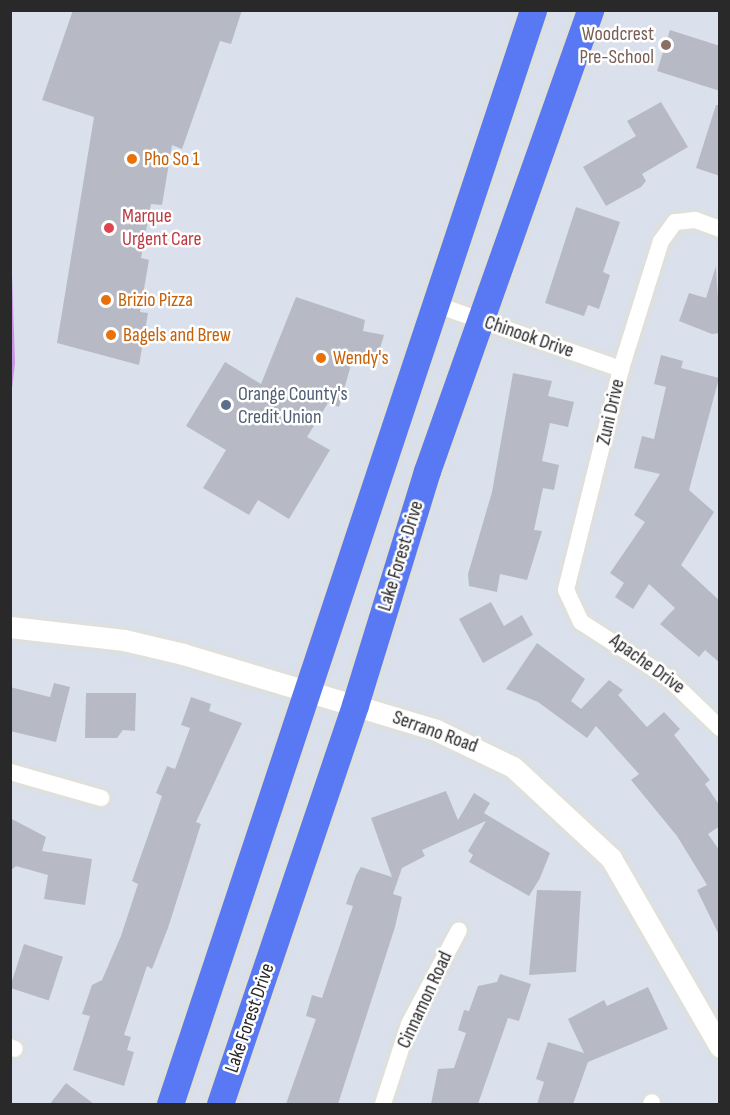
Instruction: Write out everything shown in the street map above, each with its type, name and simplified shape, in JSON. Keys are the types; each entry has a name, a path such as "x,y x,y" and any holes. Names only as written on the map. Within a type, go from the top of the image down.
{"main road":[{"path":"170,1104 533,10"},
{"name":"Lake Forest Drive","path":"220,1104 356,705 478,319 590,10"}],"street":[{"name":"Zuni Drive","path":"570,607 566,590 621,369 661,241 675,222 695,220 720,229"},
{"name":"Chinook Drive","path":"437,305 621,369"},
{"name":"Apache Drive","path":"570,607 581,622 688,694 720,728"},
{"name":"Serrano Road","path":"10,627 124,640 356,705 478,747 513,767 579,823 638,897 720,1047"},
{"path":"10,772 101,798"},
{"name":"Cinnamon Road","path":"382,1104 409,1024 459,930"}],"shaded area":[{"path":"11,245 15,363 11,397"}],"building":[{"path":"73,10 242,10 231,44 220,41 182,149 172,145 162,205 151,204 141,258 149,260 140,312 148,313 139,365 57,343 94,117 42,100"},
{"path":"670,30 720,46 720,91 657,71"},
{"path":"661,102 688,147 642,174 646,181 641,187 606,206 583,167 636,136 627,121"},
{"path":"716,105 720,105 720,176 696,168"},
{"path":"576,207 620,222 603,272 610,275 599,309 588,305 584,316 545,303"},
{"path":"716,266 720,333 712,334 679,321 689,293 706,298"},
{"path":"296,297 365,320 363,331 384,335 377,359 355,351 339,407 328,403 307,437 330,450 289,519 258,500 249,515 203,488 226,450 186,426 225,362 261,384"},
{"path":"661,355 683,361 681,368 719,378 689,490 714,512 681,565 720,601 720,663 705,650 699,657 660,624 675,608 649,584 633,609 615,597 624,583 610,573 645,522 634,515 660,474 634,468 642,436 654,439 666,387 654,384"},
{"path":"513,373 552,381 548,396 574,402 568,427 550,423 542,461 559,465 554,490 543,488 534,530 542,531 527,580 500,574 497,592 469,586 468,574 492,492"},
{"path":"491,602 504,626 522,615 533,635 483,663 459,619"},
{"path":"537,643 585,679 571,701 581,709 609,680 623,690 618,695 647,727 664,712 680,729 674,735 710,780 705,784 720,806 720,826 708,834 720,851 720,937 697,890 707,885 677,836 631,780 639,774 596,726 587,738 538,702 506,689"},
{"path":"54,683 70,687 56,742 10,731 10,687 50,697"},
{"path":"86,693 136,693 135,731 123,730 117,738 85,738"},
{"path":"191,697 211,704 209,711 242,723 196,822 201,824 168,928 152,969 147,966 124,1035 131,1037 127,1050 134,1052 124,1086 73,1070 90,1016 82,1014 92,985 102,980 121,936 138,884 132,881 162,796 156,793 167,766 175,769 190,728 181,725"},
{"path":"446,791 458,820 474,793 490,803 484,813 550,853 540,878 529,896 469,862 473,855 468,851 486,821 422,850 425,856 402,868 393,894 402,897 395,927 338,1104 286,1104 316,1019 306,1016 312,995 322,998 353,906 346,904 356,875 361,867 392,877 371,818"},
{"path":"10,818 46,837 42,851 92,859 85,905 44,899 48,875 16,866 10,871"},
{"path":"537,890 581,891 576,972 529,975"},
{"path":"24,944 63,957 49,1000 10,988"},
{"path":"500,974 531,984 519,1021 508,1018 478,1104 431,1104 438,1069 454,1068 466,1033 458,1030 464,1010 469,1011 478,986 497,982"},
{"path":"648,987 668,1029 588,1062 573,1104 537,1104 544,1082 536,1079 548,1042 584,1053 568,1019 604,1000 607,1006"},
{"path":"66,1083 94,1104 50,1104"}],"place":[{"name":"Woodcrest Pre-School","path":"666,45"},
{"name":"Pho So 1","path":"132,159"},
{"name":"Marque Urgent Care","path":"109,228"},
{"name":"Brizio Pizza","path":"106,300"},
{"name":"Bagels and Brew","path":"111,335"},
{"name":"Wendy's","path":"321,358"},
{"name":"Orange County's Credit Union","path":"226,405"}]}
